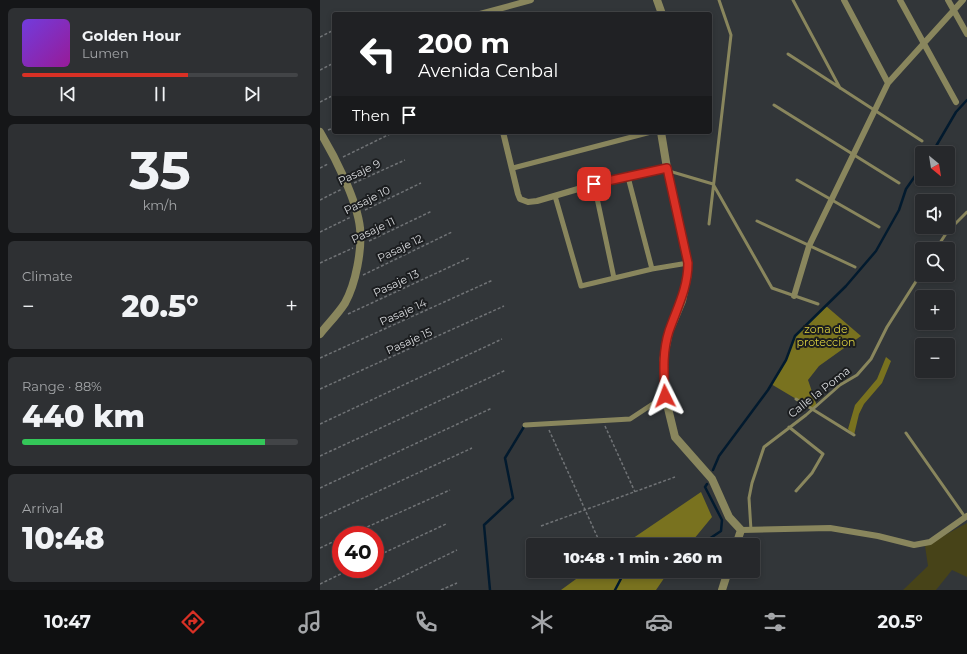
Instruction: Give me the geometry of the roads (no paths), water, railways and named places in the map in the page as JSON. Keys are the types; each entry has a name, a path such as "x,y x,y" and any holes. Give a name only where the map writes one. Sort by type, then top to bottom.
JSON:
{"street":[{"path":"487,12 529,0"},
{"path":"657,0 660,12"},
{"path":"844,0 888,84"},
{"path":"900,0 956,102"},
{"path":"948,0 967,34"},
{"path":"794,296 809,246 888,84 963,0"},
{"path":"320,132 346,187 357,214 360,229 358,267 355,279 345,302 320,334"},
{"path":"504,134 520,199 528,202 555,196 594,184 667,169"},
{"path":"513,168 643,134"},
{"path":"661,134 667,169 688,263 688,274 682,301 669,332 663,361 665,396 675,437 712,479 729,517 741,530 830,528 878,536 914,545 930,542 966,517"},
{"path":"628,177 652,269"},
{"path":"594,184 614,278"},
{"path":"555,196 581,286 652,269 688,263"},
{"path":"525,426 630,420 665,396"},
{"path":"738,538 741,530"},
{"path":"722,590 726,578"}],"lane":[{"path":"709,224 731,35 719,0"},
{"path":"793,0 840,89"},
{"path":"788,54 875,112 922,141"},
{"path":"774,105 899,182"},
{"path":"667,169 713,184 772,288 818,304"},
{"path":"797,180 879,227"},
{"path":"941,242 947,232 967,212"},
{"path":"757,221 855,267"},
{"name":"Calle la Poma","path":"751,530 749,498 752,483 764,447 813,409 840,385 857,375 871,359 887,327 916,282"},
{"path":"796,399 854,435"},
{"path":"789,427 823,454 812,472 796,491"},
{"path":"906,433 966,517"}],"waterway":[{"path":"936,146 956,112 967,100"},
{"path":"713,470 719,456 768,390 786,360 795,336 846,286 876,251 899,210 906,189 915,176"},
{"path":"490,590 484,525 513,498 505,458 525,425"},
{"path":"707,484 705,487 722,520 721,531 710,538"},
{"path":"615,590 621,578"}],"park label":[{"name":"zona de proteccion","path":"826,335"}]}
